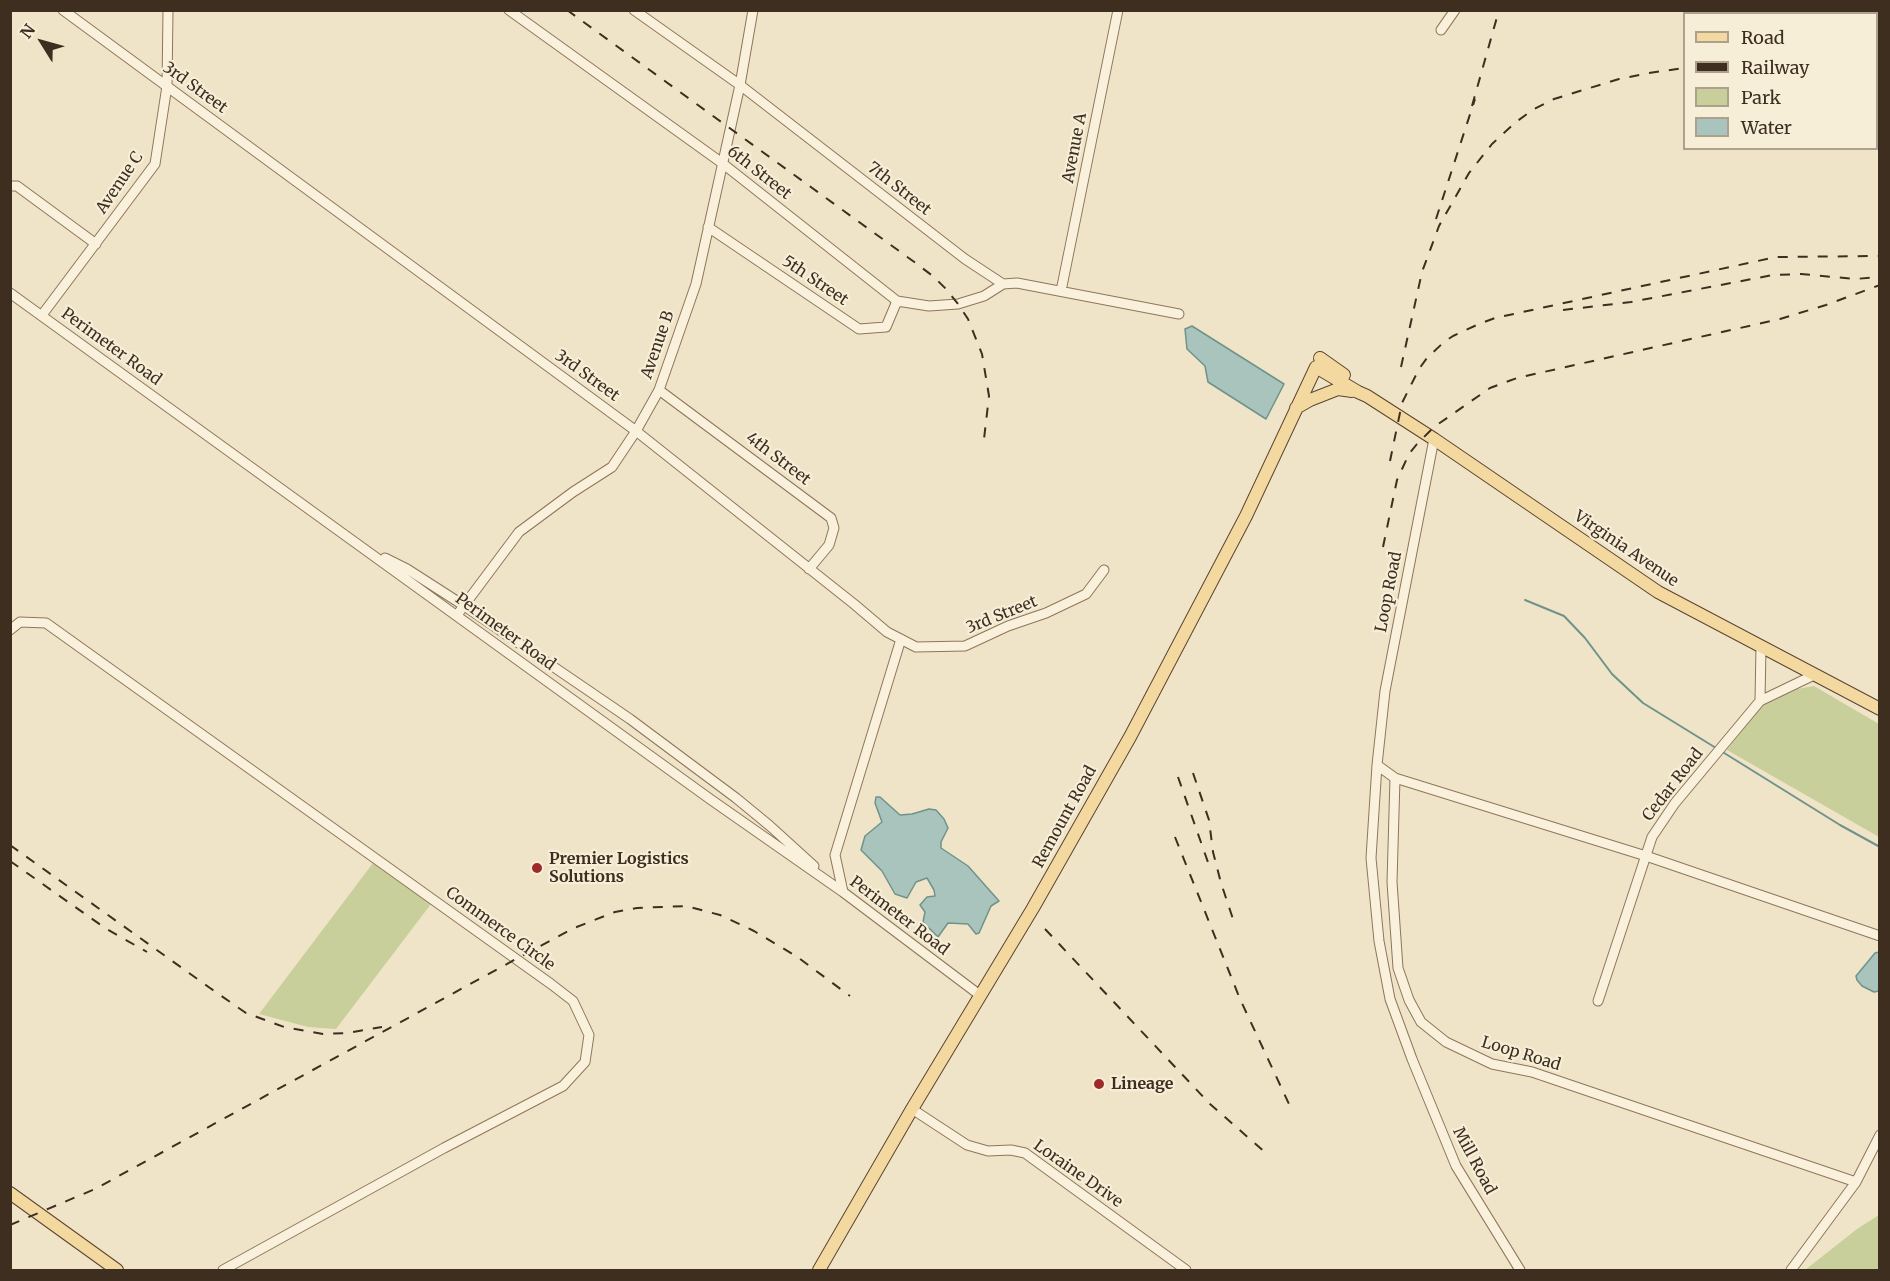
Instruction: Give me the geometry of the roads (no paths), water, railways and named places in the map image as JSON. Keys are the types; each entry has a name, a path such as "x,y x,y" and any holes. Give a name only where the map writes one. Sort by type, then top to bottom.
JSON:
{"main road":[{"name":"Virginia Avenue","path":"1318,363 1658,592 1880,709"},
{"name":"Remount Road","path":"819,1270 912,1109 1033,908 1130,736 1246,516 1318,363"},
{"path":"1295,408 1310,399 1338,389 1363,394"},
{"path":"10,1193 117,1270"}],"street":[{"name":"3rd Street","path":"63,10 636,431 887,632 916,647 965,646 1008,626 1047,613 1086,594 1104,570"},
{"name":"Avenue C","path":"42,315 155,164 167,86 168,10"},
{"name":"6th Street","path":"509,10 722,163 897,301 929,306 958,304 984,296 1003,284"},
{"name":"7th Street","path":"634,10 740,85 965,260 1003,284 1061,291 1179,314"},
{"name":"Avenue B","path":"457,615 519,532 573,492 612,467 659,390 696,284 740,85 753,10"},
{"name":"Avenue A","path":"1061,291 1118,10"},
{"path":"1441,30 1455,10"},
{"path":"10,186 17,186 96,244"},
{"name":"5th Street","path":"708,227 859,329 885,327 897,301"},
{"name":"Perimeter Road","path":"10,292 832,884 981,996"},
{"name":"4th Street","path":"659,390 831,518 834,528 829,545 809,568"},
{"name":"Loop Road","path":"1412,1059 1390,999 1379,941 1371,858 1385,691 1434,439"},
{"path":"364,548 407,569 604,701 736,798 803,855 832,884"},
{"name":"Commerce Circle","path":"10,630 20,622 46,623 551,984 573,1001 589,1035 585,1062 563,1086 444,1148 223,1270"},
{"path":"843,892 835,855 901,639"},
{"path":"1760,701 1761,646"},
{"name":"Cedar Road","path":"1598,1001 1652,837 1675,803 1760,701 1814,675"},
{"path":"668,768 676,754"},
{"path":"1377,765 1395,778 1646,856 1880,936"},
{"name":"Loop Road","path":"1395,778 1392,882 1398,968 1409,1000 1421,1022 1446,1042 1492,1064 1532,1072 1856,1182"},
{"name":"Mill Road","path":"1412,1059 1456,1166 1520,1270"},
{"name":"Loraine Drive","path":"912,1109 967,1145 988,1151 1011,1150 1025,1153 1186,1270"},
{"path":"1791,1270 1856,1182 1880,1135"}],"water":[{"path":"1192,326 1284,384 1266,419 1208,382 1205,366 1187,349 1185,329"},
{"path":"876,797 880,797 900,815 929,809 936,810 944,819 948,828 941,842 941,848 968,866 999,901 991,906 979,933 976,934 968,924 948,923 938,937 923,922 925,912 920,905 927,897 935,896 927,878 916,882 907,898 895,894 882,871 861,850 865,836 882,822 875,803"},
{"path":"1879,952 1879,991 1874,992 1862,986 1856,976 1875,953"}],"waterway":[{"path":"1525,600 1564,616 1585,638 1612,674 1643,703 1716,748"},
{"path":"1721,751 1840,825 1880,847"}],"railway":[{"path":"567,10 917,264 946,289 968,319 982,354 989,396 984,439"},
{"path":"1472,106 1499,10"},
{"path":"1401,367 1422,272 1439,226 1469,173 1492,144 1516,122 1534,109 1554,99 1619,79 1683,68"},
{"path":"1436,219 1475,99"},
{"path":"1390,461 1402,403 1419,369 1444,342 1479,324 1495,318 1776,257 1880,256"},
{"path":"1563,310 1631,302 1773,275 1801,274 1855,279 1880,277"},
{"path":"1383,547 1397,480 1409,454 1434,427 1490,388 1517,378 1780,319 1880,285"},
{"path":"1193,773 1209,820 1213,852 1234,922"},
{"path":"1178,777 1210,868"},
{"path":"1175,837 1240,999 1289,1104"},
{"path":"10,845 246,1013 284,1027 323,1034 347,1033 382,1027"},
{"path":"10,861 105,928 147,952"},
{"path":"10,1225 95,1189 574,928 615,912 637,908 686,906 720,915 754,931 796,956 850,996"},
{"path":"1045,929 1210,1104 1267,1154"}],"place":[{"name":"Premier Logistics Solutions","path":"537,868"},
{"name":"Lineage","path":"1099,1084"}]}
